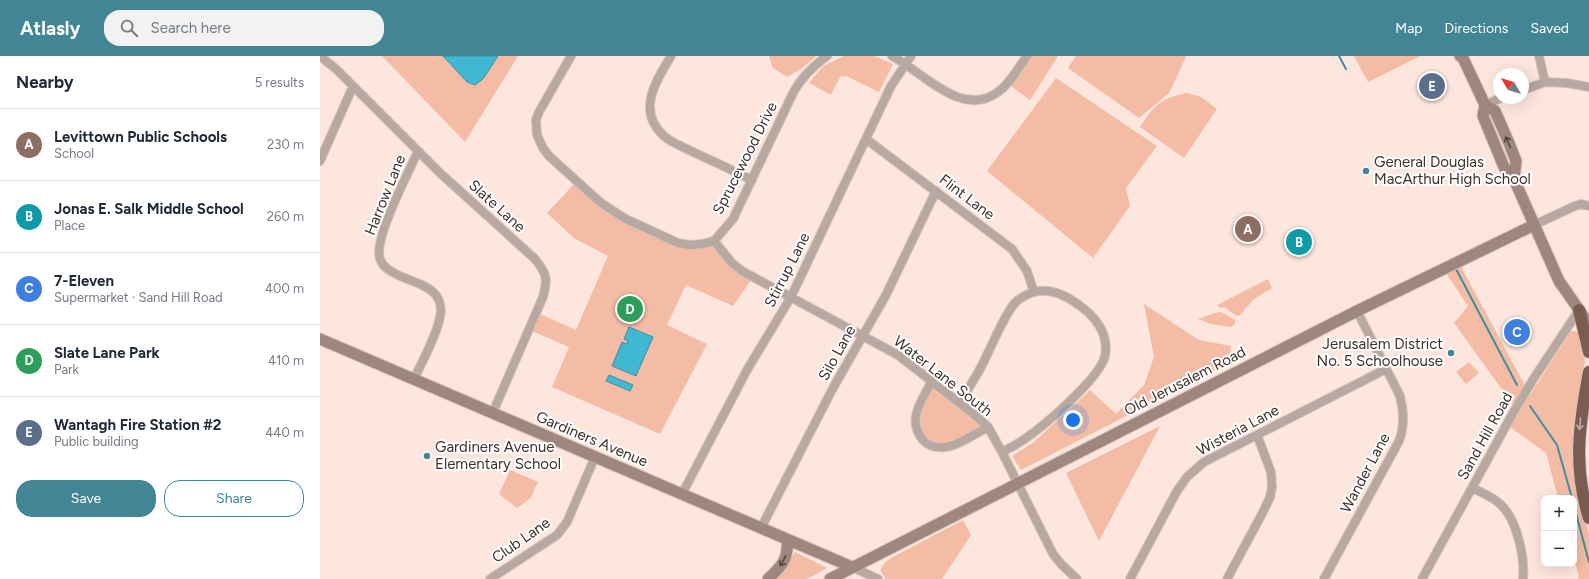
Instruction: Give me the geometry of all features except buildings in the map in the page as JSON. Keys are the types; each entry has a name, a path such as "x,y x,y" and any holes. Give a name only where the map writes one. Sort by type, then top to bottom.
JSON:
{"highway":[{"path":"1579,310 1589,352"},
{"path":"1589,372 1581,418 1578,453 1584,501 1589,518"}],"main road":[{"path":"1462,57 1485,105 1495,111 1516,161 1514,179 1559,281 1589,324"},
{"name":"Old Jerusalem Road","path":"830,579 1358,311 1534,225"},
{"name":"Gardiners Avenue","path":"320,339 493,412 852,568"},
{"path":"768,579 781,567 786,557 788,548 787,539"}],"street":[{"name":"Slate Lane","path":"320,56 336,69 418,151 535,259 543,269 546,276 546,286 543,297 493,412"},
{"path":"571,56 542,103 536,120 537,135 543,148 549,156 601,203 624,218 678,243 690,245 714,241"},
{"path":"671,56 657,78 651,97 650,113 657,128 671,141 752,180"},
{"name":"Sprucewood Drive","path":"714,241 733,219 794,91 804,75 815,64 827,56"},
{"path":"892,56 905,63 955,97 968,101 989,98 999,92 1027,56"},
{"name":"Stirrup Lane","path":"682,494 747,370 791,297 891,86 911,56"},
{"path":"1539,56 1545,82"},
{"path":"1529,88 1545,82 1567,83 1589,87"},
{"path":"320,162 353,86"},
{"path":"1485,105 1493,102"},
{"name":"Flint Lane","path":"866,139 1012,249 1027,271 1034,292"},
{"name":"Harrow Lane","path":"414,379 440,317 440,302 436,295 429,289 391,272 384,266 380,258 379,248 382,232 418,151"},
{"name":"Silo Lane","path":"761,528 833,388 886,295 936,191"},
{"path":"1534,225 1575,206 1581,204 1589,206"},
{"name":"Water Lane South","path":"714,241 732,263 740,270 898,355 960,402 988,427 1054,554 1062,565 1077,579"},
{"path":"960,402 980,370 1010,310 1018,300 1034,292 1057,292 1066,296 1094,318 1101,327 1105,338 1105,358 1100,369 1093,378 1051,419 1023,441 1002,452"},
{"name":"Sand Hill Road","path":"1422,579 1523,396 1579,310"},
{"name":"Wander Lane","path":"1324,579 1398,444 1402,434 1404,421 1400,396 1358,311"},
{"name":"Wisteria Lane","path":"1130,579 1177,491 1187,477 1204,462 1386,368"},
{"path":"932,381 919,406 915,419 916,431 924,442 929,446 946,447 988,427"},
{"path":"1227,579 1263,512 1271,492 1271,472 1257,435"},
{"name":"Club Lane","path":"490,579 557,535 567,522 595,457"},
{"path":"1472,488 1499,503 1506,511 1512,522 1522,559 1523,579"},
{"path":"852,568 878,579"}],"shaded area":[{"path":"382,56 518,56 465,142"},
{"path":"769,56 816,56 802,68 787,77 773,68"},
{"path":"844,56 874,56 893,64 879,92 846,76 840,77 831,95 809,83 823,66"},
{"path":"1028,56 1058,56 1030,100 1008,84"},
{"path":"1076,56 1186,57 1169,93 1139,118 1068,68"},
{"path":"1354,56 1420,56 1368,82"},
{"path":"1056,78 1157,146 1126,188 1130,206 1093,258 987,171"},
{"path":"1187,93 1201,97 1217,109 1184,158 1140,127 1154,108 1164,100"},
{"path":"576,182 588,194 678,244 714,242 753,277 733,306 686,285 667,325 707,344 660,434 552,387 569,347 530,330 538,313 576,330 608,256 574,238 547,213"},
{"path":"1459,263 1530,395 1571,331 1576,331 1580,335 1585,359 1582,388 1574,430 1574,475 1589,534 1589,579 1578,579 1579,577 1576,567 1577,495 1557,495 1546,453 1510,427 1519,413 1454,323 1468,306 1444,270"},
{"path":"1268,279 1272,288 1254,299 1240,315 1237,316 1224,307 1220,308 1217,305"},
{"path":"1144,304 1199,340 1231,346 1229,363 1021,470 1012,456 1034,442 1090,390 1116,414 1144,385 1154,357"},
{"path":"1221,312 1235,320 1235,324 1231,327 1211,324 1198,319 1214,313"},
{"path":"1469,362 1479,373 1466,384 1456,372"},
{"path":"933,382 986,427 952,445 934,446 918,429 921,406"},
{"path":"1160,426 1099,541 1066,473"},
{"path":"510,470 538,482 530,499 517,508 499,494"},
{"path":"963,520 971,535 942,579 886,579 883,576 881,568 891,558"},
{"path":"795,552 827,568 807,579 775,579 784,571"}],"water":[{"path":"443,56 498,56 483,79 475,85 467,82"},
{"path":"629,327 653,337 636,376 612,366 622,342 627,344 628,341 624,339"},
{"path":"609,375 633,385 630,391 606,381"}],"waterway":[{"path":"1339,56 1346,69"},
{"path":"1455,267 1517,385"},
{"path":"1530,406 1557,445 1571,495"},
{"path":"1577,517 1589,562"}],"place":[{"name":"Wantagh Fire Station #2","path":"1432,86"},
{"name":"General Douglas MacArthur High School","path":"1366,171"},
{"name":"Levittown Public Schools","path":"1248,229"},
{"name":"Jonas E. Salk Middle School","path":"1299,242"},
{"name":"Slate Lane Park","path":"630,309"},
{"name":"7-Eleven","path":"1517,332"},
{"name":"Jerusalem District No. 5 Schoolhouse","path":"1451,353"},
{"name":"Gardiners Avenue Elementary School","path":"427,456"}]}
